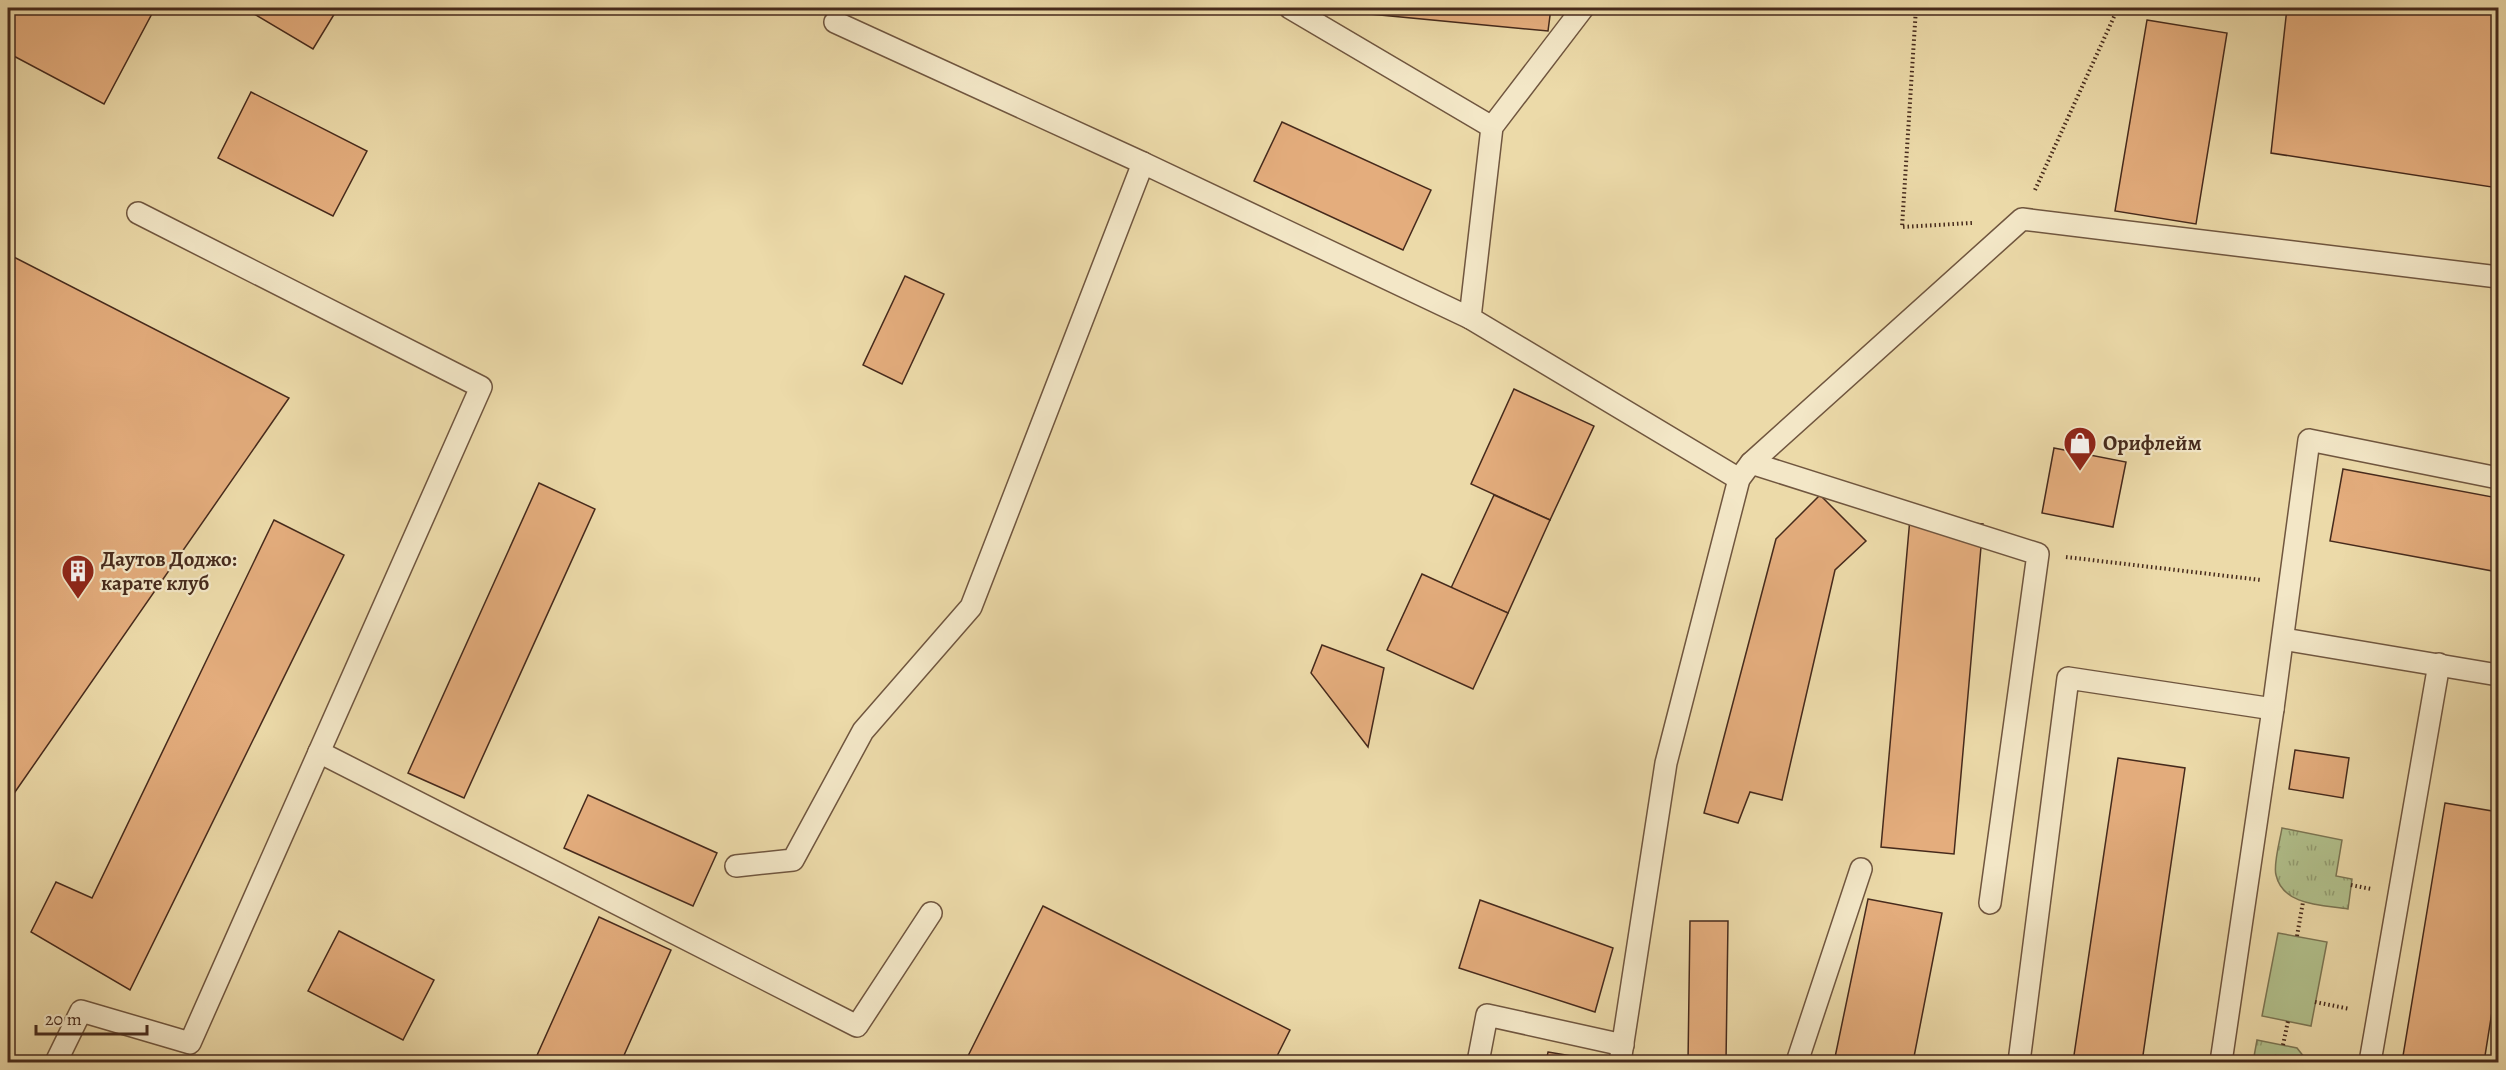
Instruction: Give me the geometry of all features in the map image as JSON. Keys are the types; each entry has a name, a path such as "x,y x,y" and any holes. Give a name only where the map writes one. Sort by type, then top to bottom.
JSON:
{"lane":[{"path":"1290,8 1492,127"},
{"path":"1470,318 1492,127 1583,8"},
{"path":"835,22 1143,163 1470,318 1745,471 2038,554 1990,903"},
{"path":"736,866 793,860 863,730 971,607 1143,163"},
{"path":"56,1062 81,1011 190,1043 481,387 138,213"},
{"path":"1478,1062 1487,1015 1621,1054 1666,763 1745,471 2022,219 2499,277"},
{"path":"2221,1062 2283,639 2288,583 2309,440 2499,478"},
{"path":"2283,639 2499,675"},
{"path":"2370,1062 2439,664"},
{"path":"2019,1062 2068,678 2273,709"},
{"path":"319,752 857,1026 931,913"},
{"path":"1797,1062 1861,869"}],"path":[{"path":"1916,8 1902,227 2022,219 2118,8"},
{"path":"2038,554 2288,583"},
{"path":"2297,936 2303,902"},
{"path":"2283,1045 2288,1022"}],"green space":[{"path":"2282,828 2342,840 2336,876 2352,879 2348,909 2305,902 2287,893 2280,885 2275,865"},
{"path":"2278,933 2327,942 2311,1026 2262,1016"},
{"path":"2257,1040 2297,1048 2308,1062 2253,1062"}],"building":[{"path":"8,8 155,8 104,104 8,53"},
{"path":"244,8 338,8 313,49"},
{"path":"1349,8 1551,8 1548,31 1349,12"},
{"path":"2287,8 2498,8 2498,188 2271,153"},
{"path":"2147,20 2227,33 2196,224 2115,211"},
{"path":"251,92 367,151 333,216 218,158"},
{"path":"1282,122 1431,190 1403,250 1254,181"},
{"name":"Даутов Доджо: карате клуб","path":"8,254 289,398 8,802"},
{"path":"905,276 944,294 902,384 863,365"},
{"path":"1514,389 1594,426 1550,520 1471,484"},
{"path":"2054,448 2126,462 2113,527 2042,513"},
{"path":"2343,469 2498,498 2498,572 2330,541"},
{"path":"539,483 595,509 464,798 408,773"},
{"path":"1494,495 1550,520 1508,613 1451,588"},
{"path":"1820,495 1866,541 1835,570 1782,800 1750,792 1738,823 1704,813 1776,539"},
{"path":"1910,518 1983,524 1954,854 1881,847"},
{"path":"274,520 344,555 130,990 31,932 56,882 92,898"},
{"path":"1422,574 1508,613 1473,689 1387,650"},
{"path":"1322,645 1384,668 1368,747 1311,673"},
{"path":"2295,750 2349,758 2343,798 2289,789"},
{"path":"2118,758 2185,768 2142,1062 2073,1062"},
{"path":"588,795 717,853 693,906 564,848"},
{"path":"2445,803 2498,812 2498,974 2484,1062 2402,1062"},
{"path":"1868,899 1942,913 1913,1062 1834,1062"},
{"path":"1480,900 1613,948 1595,1012 1459,968"},
{"path":"1043,906 1290,1030 1274,1062 965,1062"},
{"path":"599,917 671,950 621,1062 534,1062"},
{"path":"1690,921 1728,921 1726,1062 1688,1062"},
{"path":"339,931 434,980 403,1040 308,991"},
{"path":"1548,1052 1596,1060 1595,1062 1546,1062"}],"place":[{"name":"Орифлейм","path":"2080,472"},
{"name":"Даутов Доджо: карате клуб","path":"78,600"}]}
